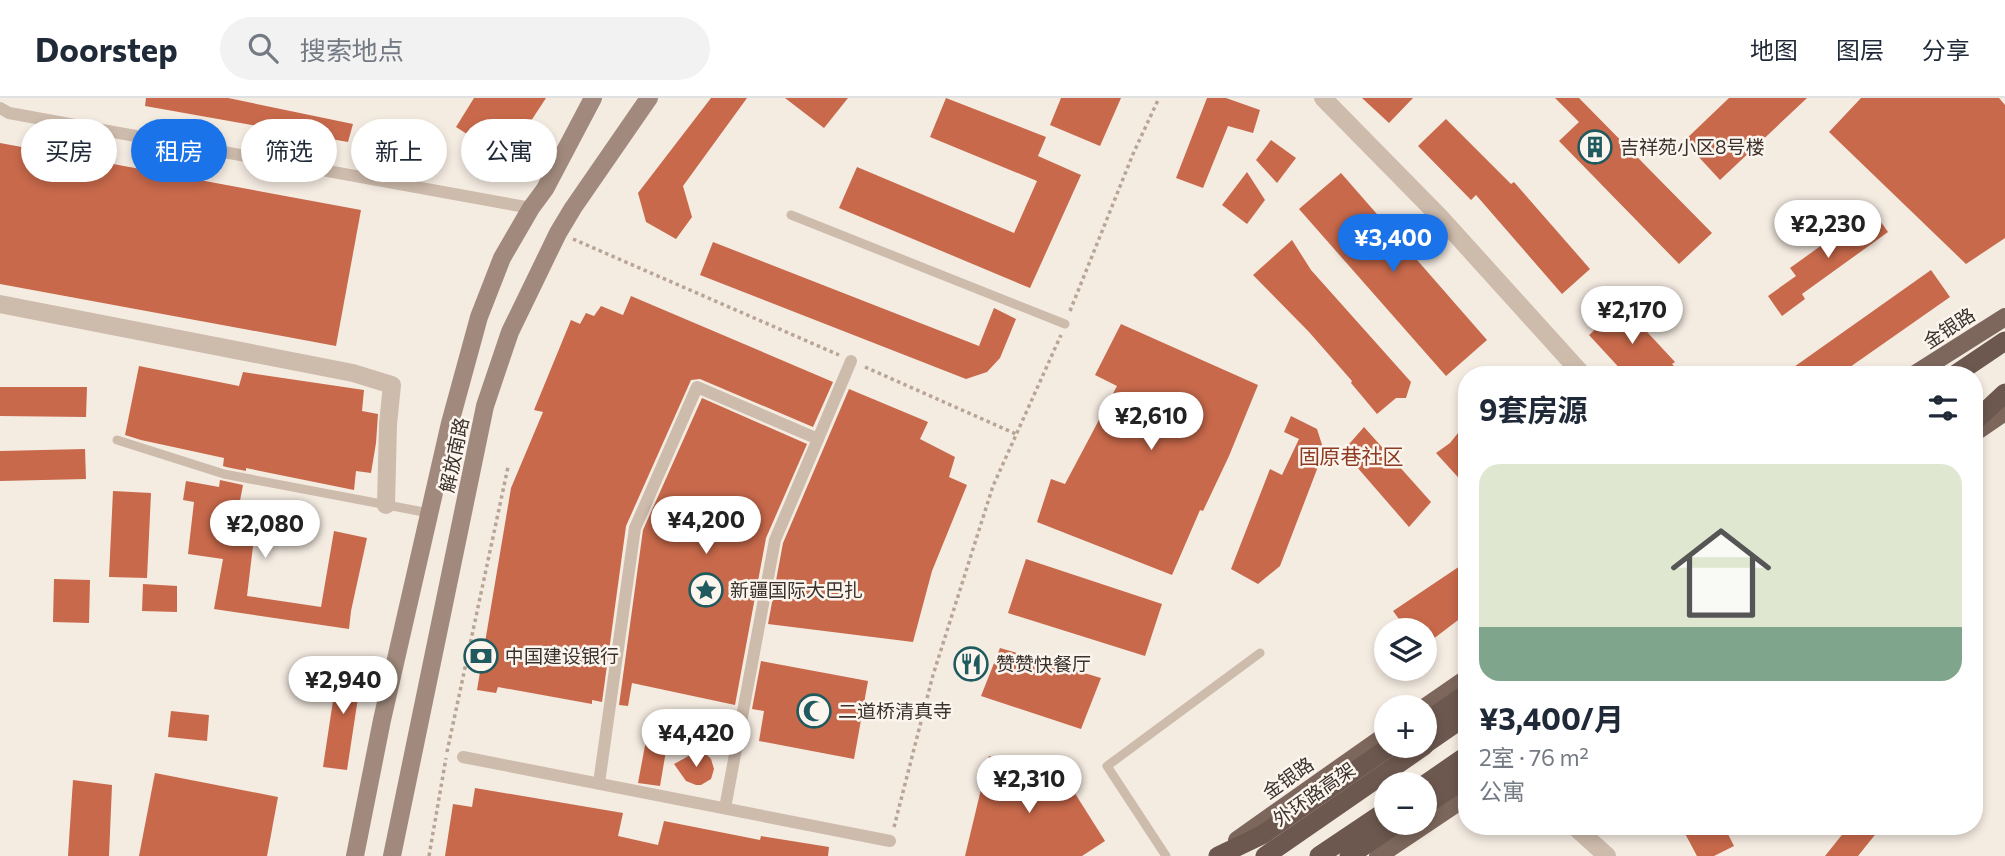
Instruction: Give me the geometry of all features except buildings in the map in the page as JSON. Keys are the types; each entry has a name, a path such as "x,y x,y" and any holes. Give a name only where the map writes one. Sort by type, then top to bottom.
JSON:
{"highway":[{"path":"1968,366 2005,341"},
{"path":"1983,400 2005,384"},
{"path":"1983,414 2005,393"},
{"path":"1437,711 1458,691"},
{"name":"外环路高架","path":"1437,736 1458,722"},
{"path":"1217,856 1262,835 1374,758"},
{"name":"外环路高架","path":"1265,856 1405,758"},
{"path":"1437,776 1458,762"},
{"path":"1437,797 1458,783"},
{"path":"1320,856 1374,819"},
{"path":"1349,856 1380,835"}],"main road":[{"path":"355,856 382,720 429,513 479,317 502,258 545,188 593,98"},
{"name":"解放南路","path":"392,856 485,406 510,332 558,233 649,98"},
{"name":"金银路","path":"1928,366 2005,317"},
{"path":"1983,427 2005,412"},
{"path":"1437,700 1458,688"},
{"name":"金银路","path":"1217,856 1374,744"},
{"path":"1378,856 1458,802"}],"street":[{"path":"1323,98 1440,217 1575,366"},
{"path":"0,108 9,113 531,208"},
{"path":"0,304 353,373 392,385 386,505"},
{"path":"725,808 775,540 851,361"},
{"path":"599,783 635,528 697,387 818,439"},
{"path":"463,757 890,841"},
{"path":"1584,835 1607,856"}],"lane":[{"path":"791,215 1065,324"},
{"path":"117,440 224,474 429,513"},
{"path":"1166,856 1108,766 1260,653"}],"path":[{"path":"890,841 933,675 993,486 1065,324 1133,154 1160,98"},
{"path":"558,233 1016,433"},
{"path":"429,856 447,754 508,467"},
{"path":"447,754 463,757"}],"place":[{"name":"吉祥苑小区8号楼","path":"1595,147"},
{"name":"新疆国际大巴扎","path":"706,590"},
{"name":"中国建设银行","path":"481,656"},
{"name":"赞赞快餐厅","path":"971,664"},
{"name":"二道桥清真寺","path":"814,711"}],"district":[{"name":"固原巷社区","path":"1351,457"}]}
